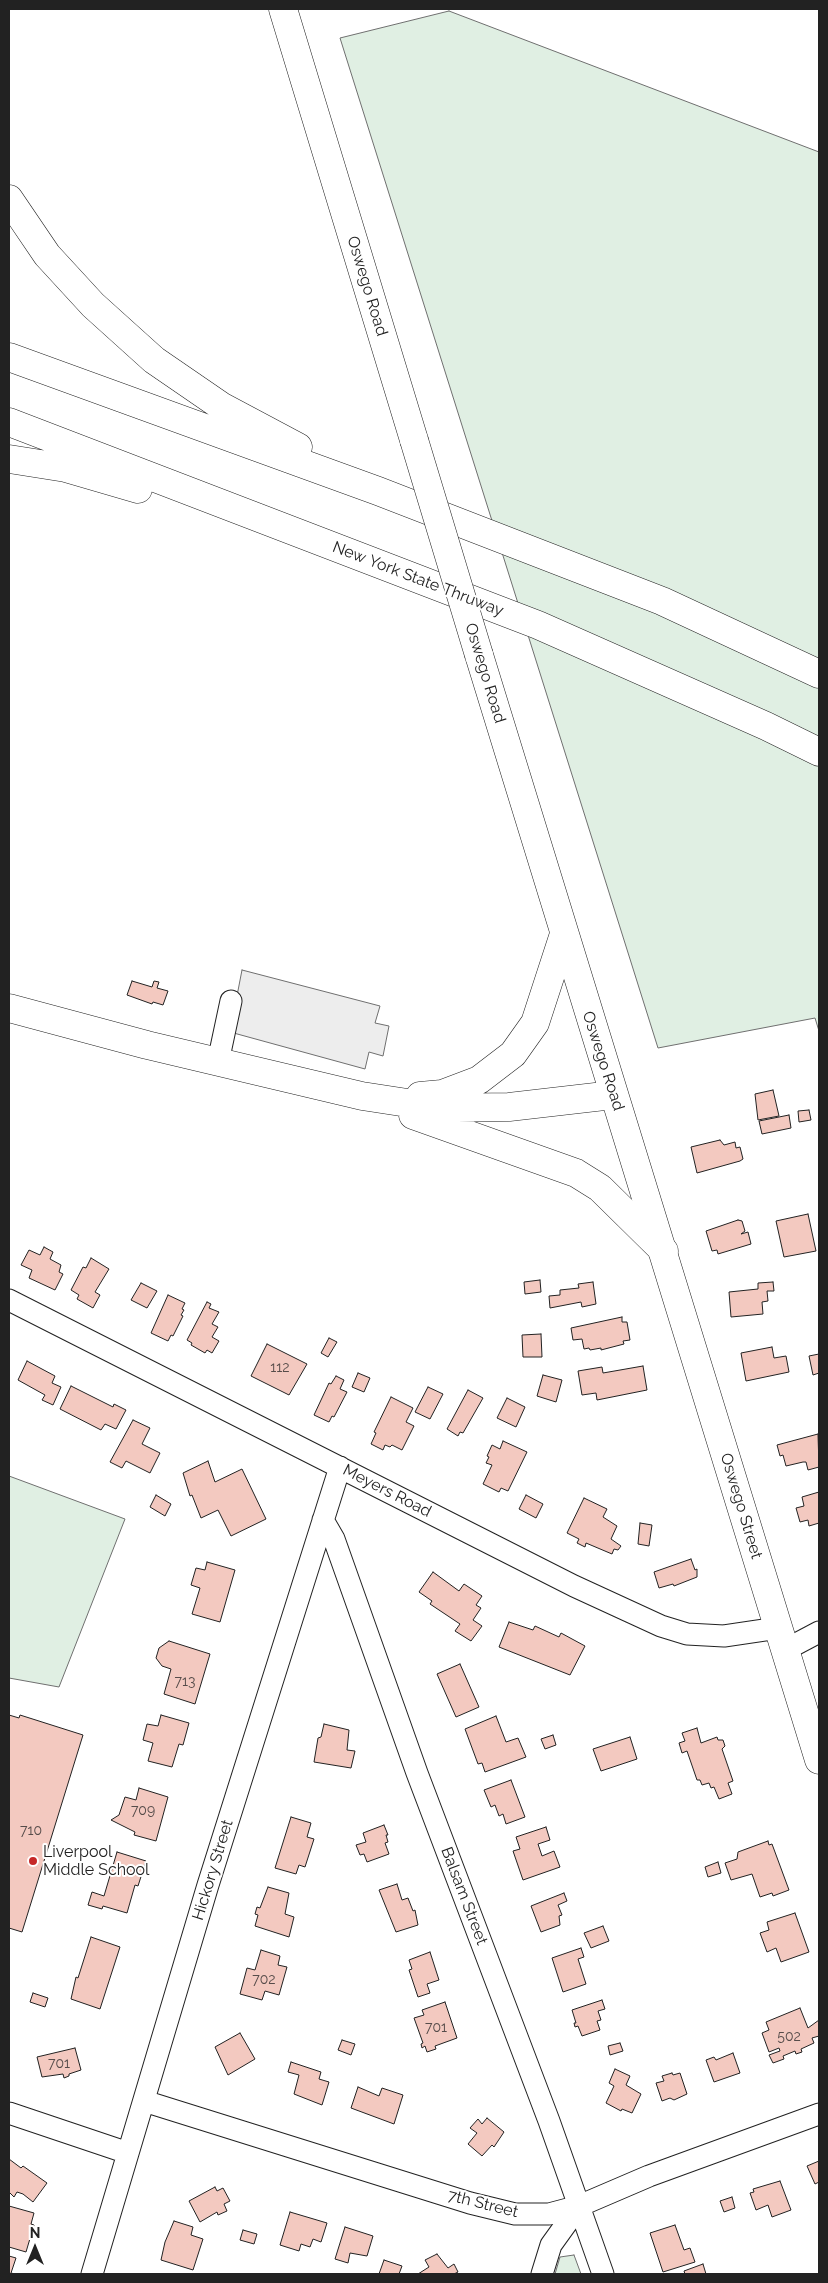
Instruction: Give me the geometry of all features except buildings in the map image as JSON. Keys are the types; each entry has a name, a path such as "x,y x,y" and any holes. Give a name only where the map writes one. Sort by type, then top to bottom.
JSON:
{"main road":[{"name":"Oswego Road","path":"283,9 613,1095 636,1158 664,1251"},
{"path":"9,199 47,255 93,305 154,360 221,406 378,491"},
{"path":"9,357 378,491 662,600 819,674"},
{"name":"New York State Thruway","path":"9,422 538,625 766,726 819,752"},
{"path":"9,459 66,468 239,519 282,526"},
{"path":"362,1096 426,1096 442,1094 479,1080 513,1054 535,1024 564,934"},
{"path":"9,989 46,1002 147,1045"},
{"path":"9,1008 147,1045 362,1096 440,1108 509,1107 613,1095"},
{"path":"362,1096 576,1174 600,1188 664,1251"},
{"name":"Oswego Street","path":"664,1251 819,1760"}],"street":[{"path":"218,1062 231,1001"},
{"name":"Meyers Road","path":"9,1300 574,1586 660,1626 687,1634 781,1639 819,1632"},
{"name":"Hickory Street","path":"92,2274 211,1875 340,1467"},
{"name":"Balsam Street","path":"323,1520 334,1539 417,1773 549,2120 603,2274"},
{"name":"7th Street","path":"144,2100 470,2203 515,2214 549,2214 579,2206 649,2176 819,2114"},
{"path":"9,2113 128,2153"},
{"path":"542,2274 551,2245 579,2206"}],"green space":[{"path":"449,11 819,152 819,1031 815,1018 658,1048 340,38"},
{"path":"9,1476 125,1519 59,1687 9,1678"},
{"path":"574,2255 581,2274 555,2274 560,2257"}],"shaded area":[{"path":"242,970 380,1006 375,1023 389,1026 383,1056 369,1052 365,1069 230,1032"}],"place":[{"name":"Liverpool Middle School","path":"33,1861"}]}
